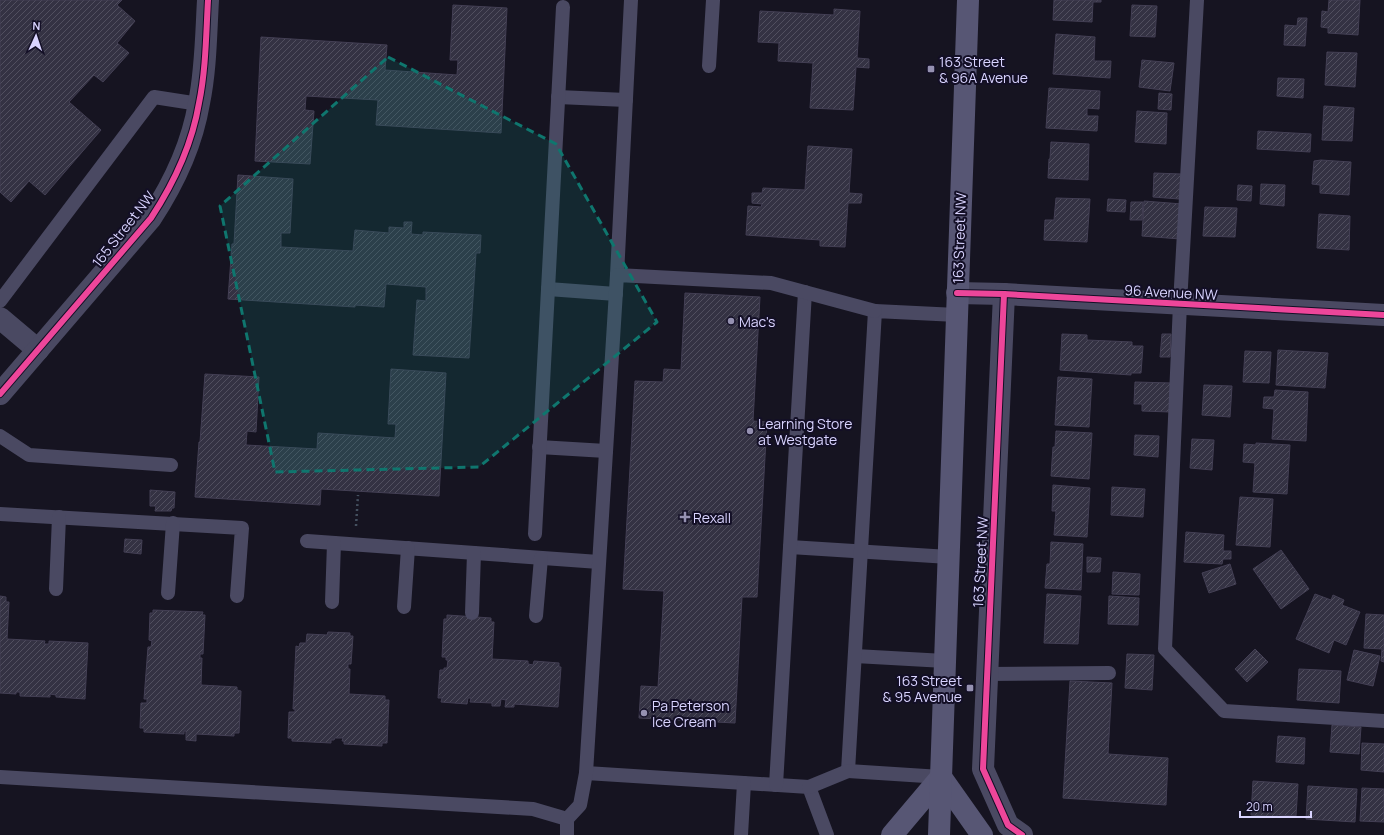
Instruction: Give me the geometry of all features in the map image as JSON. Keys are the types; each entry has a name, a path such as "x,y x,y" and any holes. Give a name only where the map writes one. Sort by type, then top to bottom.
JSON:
{"main road":[{"name":"163 Street NW","path":"939,835 968,0"},
{"path":"892,835 941,777 982,835"}],"street":[{"name":"165 Street NW","path":"0,394 155,212 163,200 182,161 195,122 203,81 208,0"},
{"name":"96 Avenue NW","path":"958,293 1004,294 1384,315"},
{"name":"163 Street NW","path":"1004,294 983,769 1015,830"},
{"path":"0,318 38,350"}],"lane":[{"path":"566,835 567,819 580,805 586,773 616,294 631,0"},
{"path":"709,66 713,0"},
{"path":"1197,0 1180,304 1165,649 1224,711 1384,721"},
{"path":"535,534 562,7"},
{"path":"0,301 154,97 199,104"},
{"path":"558,97 626,100"},
{"path":"617,275 771,283 875,311 957,315"},
{"path":"548,290 616,294"},
{"path":"776,785 805,292"},
{"path":"848,771 875,311"},
{"path":"0,436 29,455 171,465"},
{"path":"540,447 606,450"},
{"path":"0,514 242,528 238,596"},
{"path":"56,589 60,518"},
{"path":"168,593 173,523"},
{"path":"307,541 599,562"},
{"path":"332,602 334,543"},
{"path":"790,547 949,557"},
{"path":"404,607 408,548"},
{"path":"472,612 474,553"},
{"path":"536,616 541,558"},
{"path":"855,656 945,661"},
{"path":"987,674 1109,673"},
{"path":"586,773 809,787 848,771 941,777"},
{"path":"0,777 533,809 567,819"},
{"path":"741,835 744,783"},
{"path":"809,787 827,835"}],"path":[{"path":"355,544 358,495"}],"highlighted area":[{"path":"388,57 556,144 657,322 479,467 275,472 220,206"}],"building":[{"path":"0,0 122,0 117,5 135,21 117,43 129,53 103,82 94,75 69,102 101,130 45,195 29,181 11,202 0,192"},
{"path":"1054,0 1101,0 1101,2 1093,2 1092,22 1053,20"},
{"path":"1329,0 1360,0 1358,35 1328,33 1328,28 1321,27 1322,11 1328,12"},
{"path":"453,5 507,8 501,133 376,125 378,100 306,96 305,110 314,111 310,164 255,161 261,37 387,45 385,70 457,75 458,60 450,60"},
{"path":"1132,5 1157,6 1155,37 1130,36"},
{"path":"834,9 860,11 857,58 869,59 869,68 856,67 853,110 810,108 813,63 778,61 779,43 758,42 760,11 834,15"},
{"path":"1298,18 1307,18 1305,46 1284,45 1285,25 1297,26"},
{"path":"1056,34 1095,37 1094,61 1111,61 1110,78 1053,74"},
{"path":"1327,52 1357,53 1355,87 1325,85"},
{"path":"1142,60 1174,63 1170,91 1139,87"},
{"path":"1278,78 1304,79 1303,98 1277,96"},
{"path":"1049,88 1100,91 1099,109 1087,108 1087,116 1098,116 1097,131 1046,128"},
{"path":"1159,93 1172,94 1171,110 1158,109"},
{"path":"1324,106 1354,108 1352,141 1322,140"},
{"path":"1137,111 1167,113 1166,144 1135,142"},
{"path":"1258,131 1311,134 1310,152 1257,149"},
{"path":"1051,142 1089,144 1088,180 1048,178"},
{"path":"808,146 852,149 849,193 862,194 861,203 848,203 845,247 820,246 820,240 746,235 748,206 761,207 762,204 752,203 752,193 762,193 763,188 805,190"},
{"path":"1314,161 1351,162 1349,195 1320,193 1320,185 1312,184"},
{"path":"1154,173 1181,174 1179,199 1153,197"},
{"path":"238,175 293,179 290,233 281,233 281,247 353,251 355,230 389,233 389,227 404,228 404,222 412,222 411,234 423,235 423,232 481,235 480,253 476,253 469,358 413,355 417,300 426,301 426,287 386,284 384,307 355,305 355,307 228,299 232,244 234,244"},
{"path":"1261,184 1285,185 1284,206 1260,204"},
{"path":"1238,185 1252,186 1251,201 1237,200"},
{"path":"1056,198 1090,199 1087,242 1044,240 1045,220 1054,220"},
{"path":"1108,199 1126,200 1125,212 1107,211"},
{"path":"1144,201 1182,204 1180,239 1142,236"},
{"path":"1131,202 1143,202 1142,220 1130,220"},
{"path":"1205,207 1237,208 1235,237 1203,236"},
{"path":"1319,214 1350,216 1349,250 1317,248"},
{"path":"685,293 760,297 753,421 767,422 757,597 742,597 735,723 639,718 641,686 658,687 664,591 623,589 635,381 663,382 664,369 681,370"},
{"path":"1062,334 1087,335 1087,340 1132,342 1132,346 1143,346 1141,373 1131,373 1131,375 1060,370"},
{"path":"1162,334 1171,334 1170,357 1160,357"},
{"path":"1278,350 1328,353 1325,388 1276,385"},
{"path":"1245,351 1271,352 1269,383 1243,382"},
{"path":"391,369 446,373 439,496 321,489 320,505 195,497 205,374 259,377 256,432 247,431 246,445 317,449 318,433 395,438 396,424 388,424"},
{"path":"1058,377 1092,379 1089,427 1055,425"},
{"path":"1135,382 1172,383 1170,412 1142,411 1142,404 1134,404"},
{"path":"1204,385 1232,386 1230,417 1202,415"},
{"path":"1275,390 1308,392 1306,441 1272,439 1274,409 1263,408 1264,397 1274,397"},
{"path":"1056,431 1092,433 1089,479 1051,476 1053,447 1055,447"},
{"path":"1135,435 1159,436 1158,457 1134,455"},
{"path":"1192,439 1214,440 1212,470 1190,468"},
{"path":"1256,443 1290,445 1287,494 1253,492 1255,463 1243,462 1244,444 1256,445"},
{"path":"1053,485 1090,488 1087,537 1054,535 1056,511 1052,511"},
{"path":"1112,487 1145,489 1143,517 1111,515"},
{"path":"150,490 175,492 174,508 172,508 171,511 155,511 156,506 150,506"},
{"path":"1240,497 1273,499 1270,547 1236,545"},
{"path":"1186,532 1224,535 1223,551 1231,551 1231,559 1223,559 1222,564 1184,562"},
{"path":"125,539 142,540 141,554 124,552"},
{"path":"1051,542 1083,544 1081,590 1045,588 1047,564 1050,564"},
{"path":"1281,550 1309,589 1281,609 1253,569"},
{"path":"1087,557 1101,558 1100,572 1087,572"},
{"path":"1230,564 1236,584 1209,593 1202,573"},
{"path":"1113,572 1140,574 1139,595 1112,594"},
{"path":"1047,594 1081,596 1078,644 1044,643"},
{"path":"1315,594 1331,600 1333,595 1344,600 1342,605 1360,612 1346,645 1334,640 1329,653 1296,639"},
{"path":"0,596 6,597 6,602 9,602 7,639 45,641 44,644 49,644 49,641 88,643 85,699 56,697 56,695 50,694 50,697 20,696 20,692 16,692 16,694 0,693"},
{"path":"1109,596 1139,598 1138,625 1108,624"},
{"path":"153,610 203,612 202,615 205,615 203,654 200,654 200,658 202,658 201,685 237,687 237,690 241,691 239,733 234,733 234,736 196,734 196,741 186,740 186,731 184,731 184,734 144,732 144,728 140,728 141,703 147,703 147,699 144,699 148,647 151,647 152,641 149,640 150,613 153,613"},
{"path":"1366,614 1384,615 1384,662 1381,661 1382,649 1364,648"},
{"path":"447,615 491,618 491,622 494,622 492,659 528,661 528,664 533,665 534,661 559,663 559,667 561,667 558,707 514,704 514,707 505,707 506,700 501,699 500,706 492,706 492,703 470,702 471,698 468,698 467,704 441,702 442,698 438,698 440,670 447,668 448,660 446,660 446,657 442,657 444,619 447,619"},
{"path":"328,632 350,633 350,636 353,636 351,664 348,664 348,669 350,669 349,694 385,696 385,700 389,700 387,743 382,743 382,746 344,744 344,741 342,741 343,738 335,738 334,740 331,740 331,743 292,741 292,738 288,738 289,712 295,712 295,709 293,709 296,646 299,647 300,643 306,643 307,634 327,635"},
{"path":"1255,649 1268,662 1247,682 1235,669"},
{"path":"1354,650 1380,656 1373,686 1347,680"},
{"path":"1127,654 1154,655 1152,690 1125,688"},
{"path":"1299,669 1341,671 1339,703 1297,700"},
{"path":"1070,681 1112,683 1108,754 1168,758 1166,805 1063,798"},
{"path":"1332,725 1361,727 1359,754 1330,752"},
{"path":"1278,736 1305,738 1304,764 1276,762"},
{"path":"1362,743 1384,744 1384,772 1361,770"},
{"path":"1253,781 1298,784 1296,816 1277,815 1277,817 1251,815"},
{"path":"1308,786 1357,789 1355,822 1306,819"},
{"path":"1362,788 1384,789 1384,822 1360,821"}],"cycle path":[{"path":"0,394 151,218 167,191 187,149 196,119 203,77 208,0"},
{"path":"957,293 1004,294 1384,315"},
{"path":"1004,294 983,769 1008,825 1022,835"}],"place":[{"name":"163 Street & 96A Avenue","path":"931,69"},
{"name":"Mac's","path":"731,321"},
{"name":"Learning Store at Westgate","path":"750,431"},
{"name":"Rexall","path":"685,517"},
{"name":"163 Street & 95 Avenue","path":"970,688"},
{"name":"Pa Peterson Ice Cream","path":"644,713"}]}
